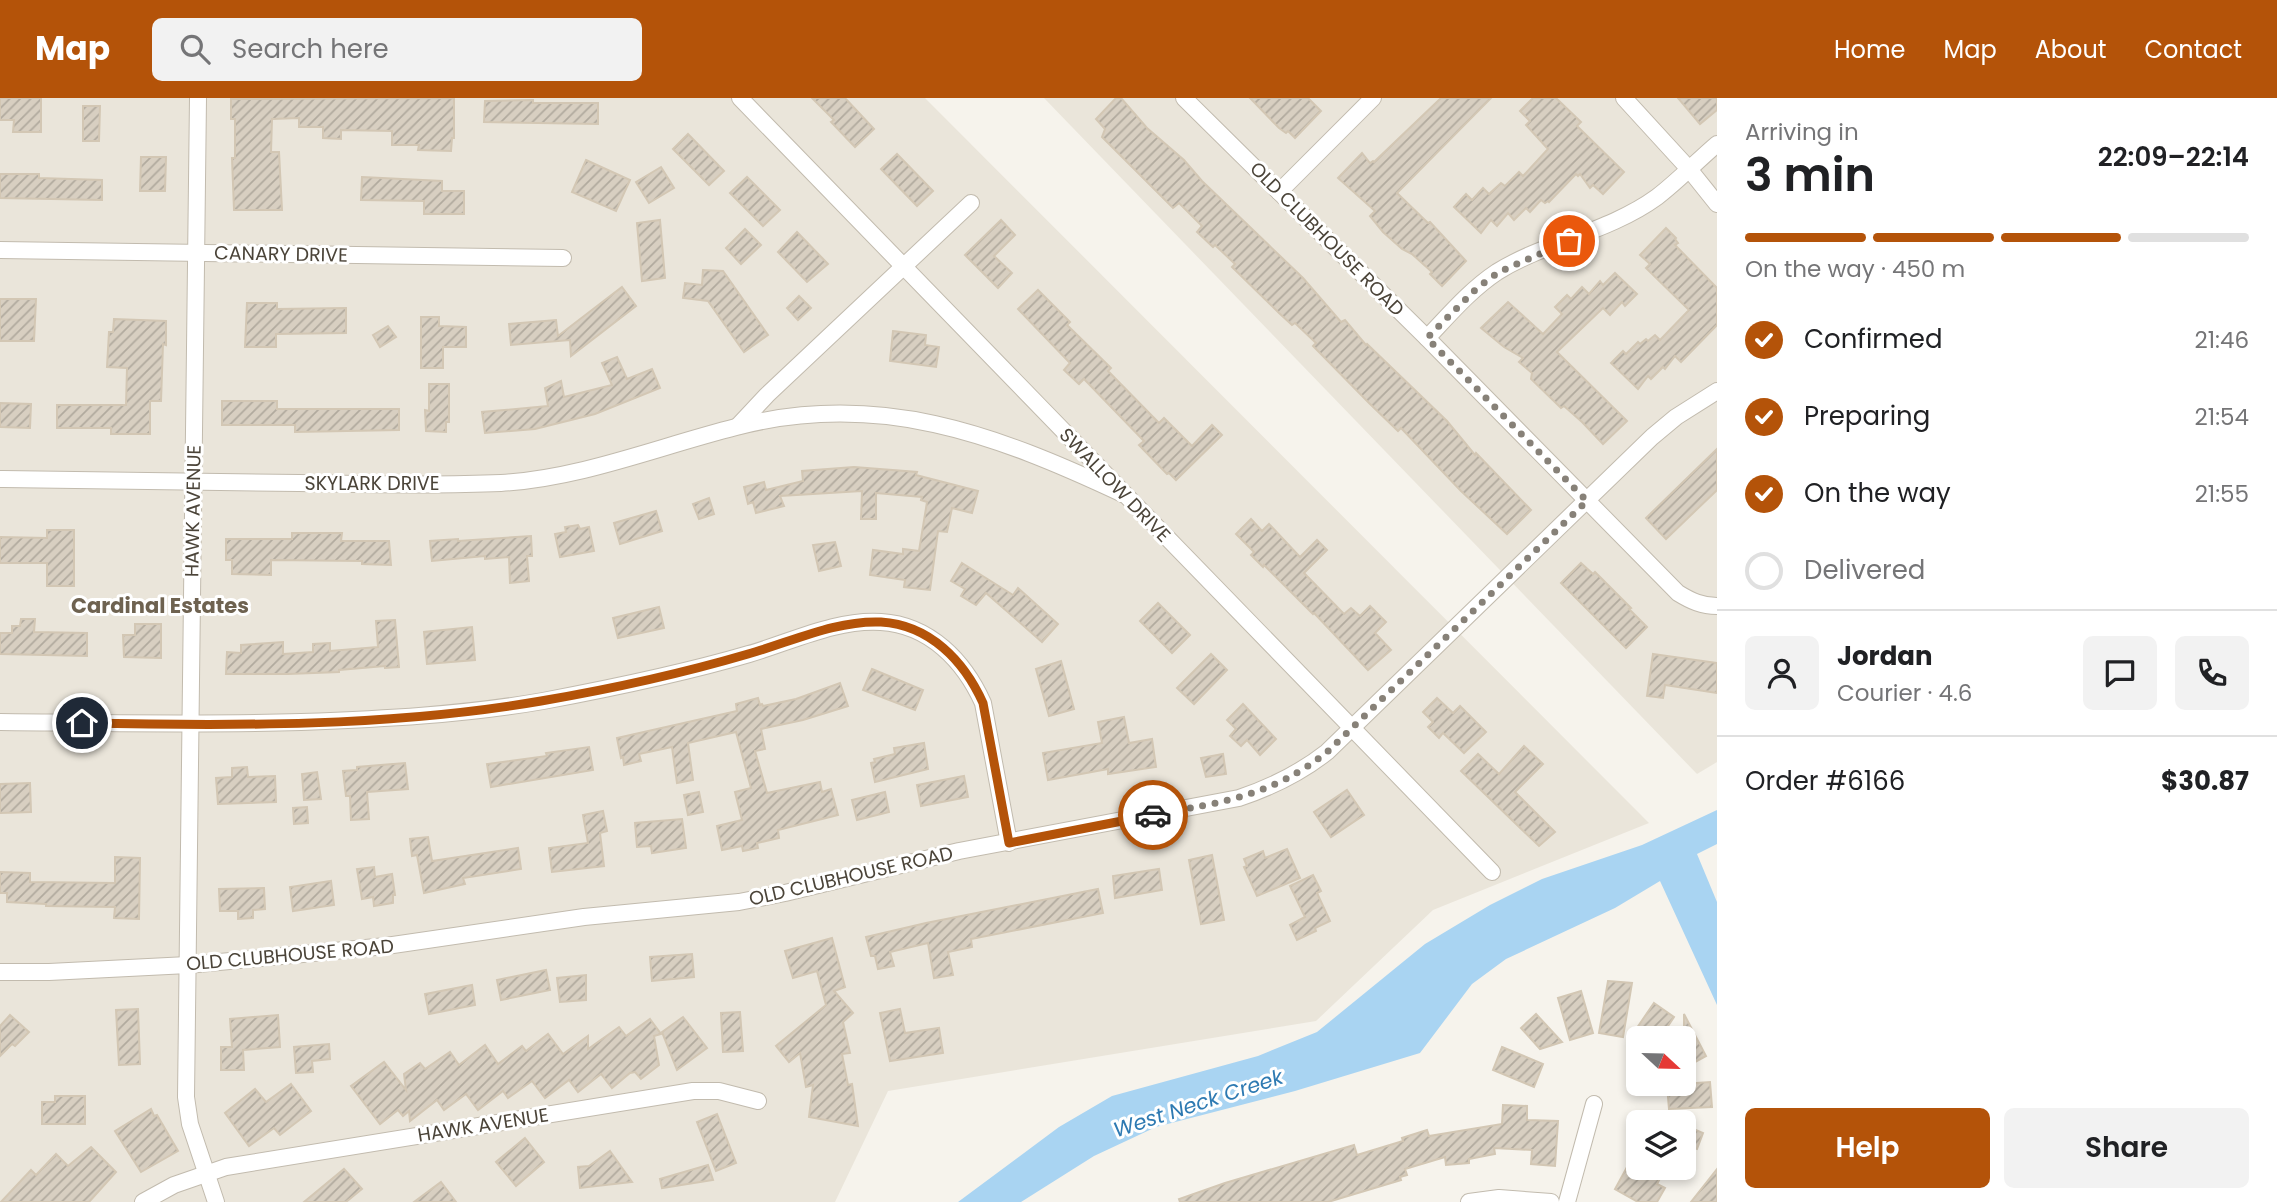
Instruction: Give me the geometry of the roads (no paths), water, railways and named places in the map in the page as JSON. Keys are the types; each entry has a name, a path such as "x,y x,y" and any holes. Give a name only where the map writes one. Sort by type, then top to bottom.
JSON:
{"street":[{"name":"HAWK AVENUE","path":"198,98 186,1097 190,1124 208,1173"},
{"name":"SWALLOW DRIVE","path":"740,98 1492,872"},
{"name":"OLD CLUBHOUSE ROAD","path":"1184,98 1427,338 1587,501"},
{"path":"1279,192 1373,98"},
{"path":"1625,98 1717,204"},
{"path":"1427,338 1477,288 1499,272 1592,232 1639,208 1657,197 1717,144"},
{"path":"738,426 767,395 971,203"},
{"name":"CANARY DRIVE","path":"0,250 563,258"},
{"name":"OLD CLUBHOUSE ROAD","path":"0,972 188,965 386,946 584,917 739,902 959,851 1250,794 1273,787 1304,770 1327,752 1652,437 1676,417 1717,391"},
{"name":"SKYLARK DRIVE","path":"0,479 406,484 539,479 586,470 738,426 830,413 873,414 944,425 1004,443 1062,465 1123,494"},
{"path":"1587,501 1678,593 1706,606 1717,606"},
{"path":"0,722 191,725 389,719 492,709 658,678 836,627 859,622 882,622 900,625 926,635 961,663 974,682 983,703 1009,843"},
{"name":"HAWK AVENUE","path":"143,1202 174,1185 240,1165 693,1090 719,1091 758,1101"},
{"path":"1567,1202 1594,1104"},
{"path":"208,1173 216,1202"},
{"path":"1469,1202 1499,1198 1551,1202"}],"water":[{"name":"West Neck Creek","path":"1717,810 1717,844 1697,854 1717,902 1717,1005 1660,881 1615,908 1506,959 1472,984 1420,1053 1295,1091 1156,1127 1094,1156 1021,1202 958,1202 1059,1127 1112,1096 1258,1056 1317,1032 1425,944 1490,905 1542,879 1642,845"}],"district":[{"name":"Cardinal Estates","path":"160,605"}]}
